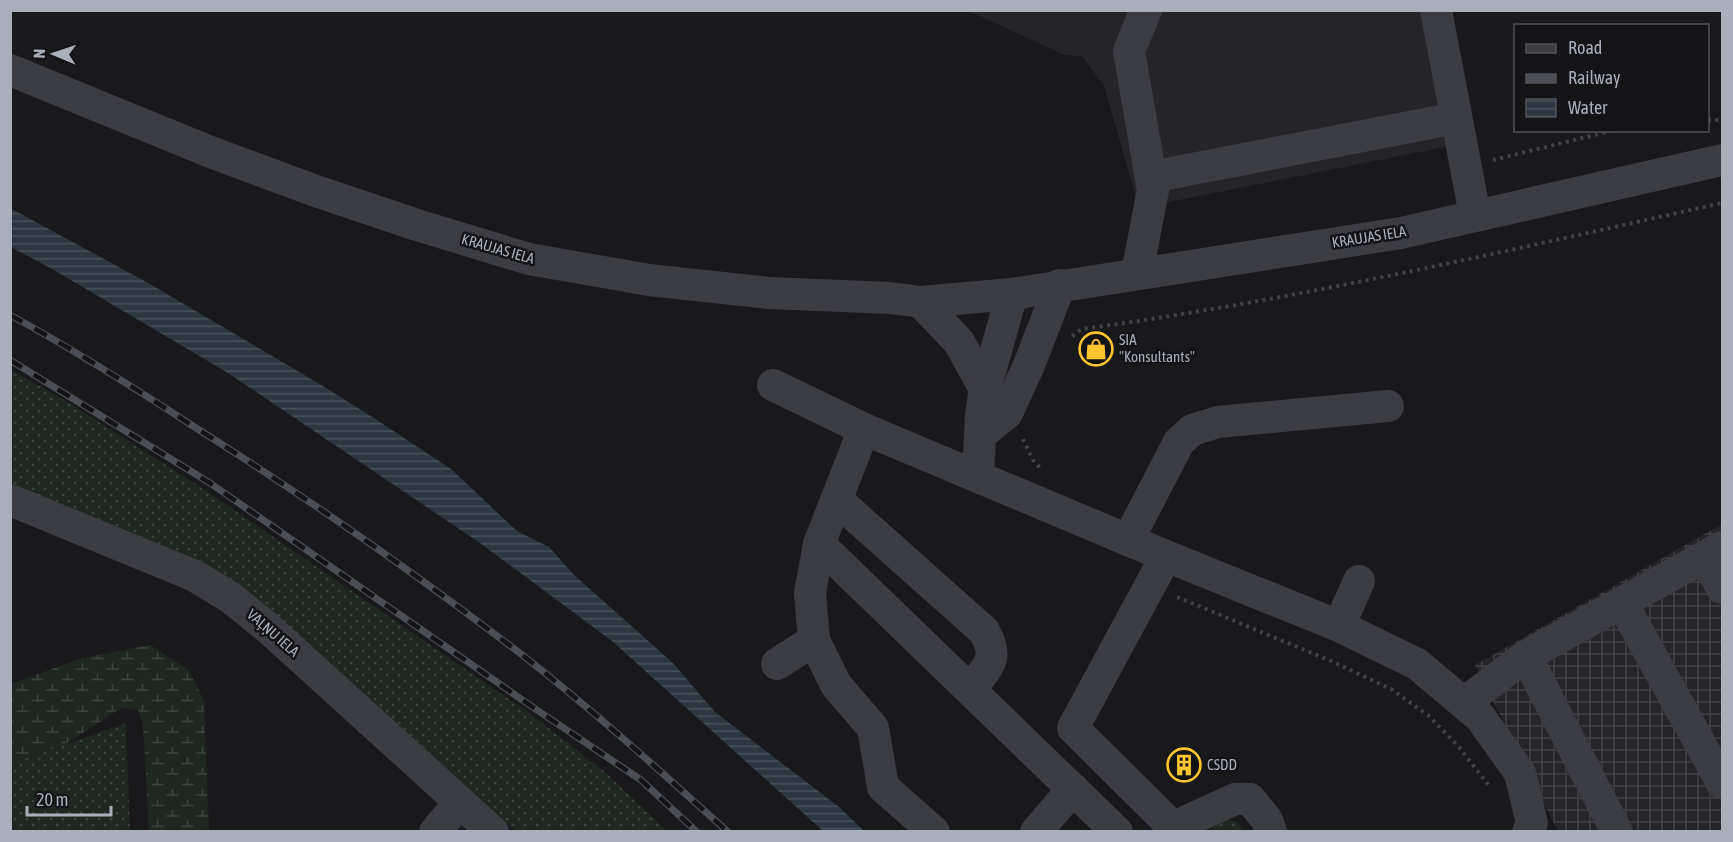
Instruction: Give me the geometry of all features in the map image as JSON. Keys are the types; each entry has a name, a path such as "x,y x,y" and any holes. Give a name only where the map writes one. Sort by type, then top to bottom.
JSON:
{"street":[{"path":"1137,273 1153,190 1129,51 1146,10"},
{"path":"1436,10 1475,215"},
{"name":"KRAUJAS IELA","path":"10,70 208,151 313,190 417,225 530,259 650,280 769,293 890,298 921,302 1012,294 1401,233 1722,160"},
{"path":"1152,177 1456,118"},
{"path":"980,435 1007,413 1029,365 1060,285"},
{"path":"978,476 985,389 1012,294"},
{"path":"921,302 959,342 985,389"},
{"path":"773,385 864,429 1339,626 1417,664 1480,717 1520,773 1532,822 1528,831"},
{"path":"1128,540 1179,442 1192,430 1218,422 1388,406"},
{"path":"864,429 819,544 810,593 814,640 836,686 873,728 883,787 934,831"},
{"name":"VAĻŅU IELA","path":"10,500 195,576 231,598 267,627 493,831"},
{"path":"837,500 984,631 992,645 992,659 971,689"},
{"path":"819,544 1117,831"},
{"path":"1464,704 1526,656 1714,552 1722,588"},
{"path":"1023,740 1073,728 1166,556"},
{"path":"1339,626 1359,581"},
{"path":"1622,603 1722,783"},
{"path":"777,664 814,640"},
{"path":"1526,656 1617,831"},
{"path":"1073,728 1176,829 1235,800 1250,799 1267,820 1271,831"},
{"path":"1036,831 1073,789"},
{"path":"435,831 460,802"}],"path":[{"path":"1488,161 1607,132"},
{"path":"1068,338 1082,329 1192,314 1434,267 1722,203"},
{"path":"1020,432 1033,460 1044,472 1033,500"},
{"path":"1150,587 1331,661 1391,689 1429,716 1459,747 1492,789"}],"shaded area":[{"path":"969,11 1451,11 1475,141 1139,208 1104,86 1083,57 1062,54"},
{"path":"1722,524 1722,831 1558,831 1475,665"}],"green space":[{"path":"10,369 69,403 205,490 532,715 606,773 667,831 515,831 274,616 135,535 11,484"},
{"path":"150,645 189,670 204,701 209,831 149,831 143,724 138,710 121,708 64,745 11,764 11,684 82,658"},
{"path":"126,723 130,831 11,831 10,764"},
{"path":"1225,819 1237,822 1245,831 1211,832 1215,824"}],"water":[{"path":"10,208 150,284 323,386 451,469 517,531 549,547 574,575 673,663 715,712 839,807 864,831 823,831 612,641 480,543 228,373 11,247"}],"railway":[{"path":"10,315 148,397 277,480 400,565 548,675 728,832"},
{"path":"10,360 210,483 641,780 697,832"}],"place":[{"name":"SIA \"Konsultants\"","path":"1096,349"},
{"name":"CSDD","path":"1184,765"}]}
